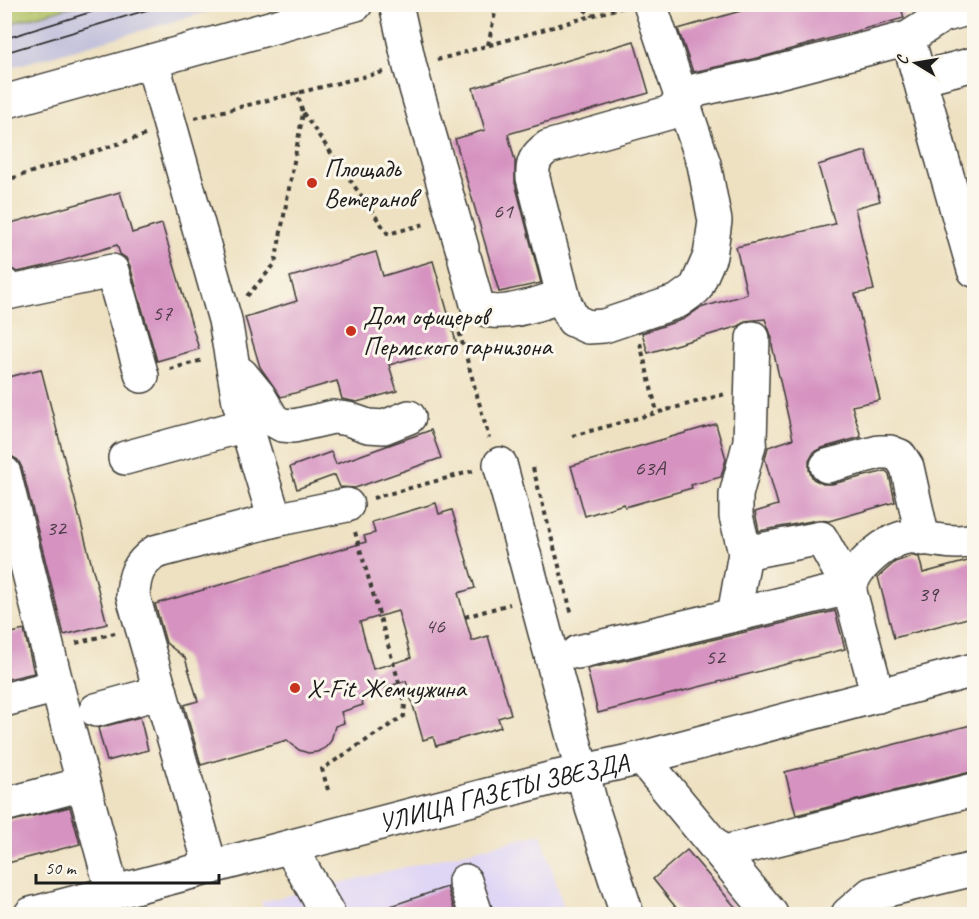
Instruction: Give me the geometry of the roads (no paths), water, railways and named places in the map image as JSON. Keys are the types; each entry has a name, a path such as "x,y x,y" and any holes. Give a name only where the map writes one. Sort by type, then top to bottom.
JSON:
{"street":[{"path":"4,102 356,4"},
{"path":"396,4 410,68 477,304 482,309 500,313 563,296"},
{"path":"650,4 683,101 704,164 715,220 710,256 696,288 678,301 604,326 588,327 573,320 563,296 532,178 532,165 537,155 548,147 668,113 683,101 697,90 766,75 909,38 942,16 975,7"},
{"path":"909,38 975,270"},
{"path":"152,61 225,320 239,402 275,520"},
{"path":"920,78 975,64"},
{"path":"4,285 7,293 112,271 142,376"},
{"path":"734,615 745,553 736,516 736,495 750,441 753,338"},
{"path":"231,358 259,396 273,420 282,424 294,426 333,417 368,426 384,427 409,417"},
{"path":"125,458 246,424"},
{"path":"827,466 879,452 890,452 900,456 906,467 923,538"},
{"path":"488,467 594,816 627,915"},
{"path":"4,473 57,686 113,893"},
{"path":"211,867 133,596 134,578 143,561 155,552 275,520 347,505"},
{"path":"578,652 849,588 859,569 894,540 912,537 945,542 975,540"},
{"path":"745,553 821,538 849,588 878,696"},
{"name":"УЛИЦА ГАЗЕТЫ ЗВЕЗДА","path":"31,915 975,670"},
{"path":"4,700 57,686"},
{"path":"96,710 161,692"},
{"path":"642,758 771,915"},
{"path":"4,805 83,784"},
{"path":"721,853 975,790"},
{"path":"290,847 328,915"},
{"path":"848,915 871,894 975,869"},
{"path":"465,881 476,915"}],"tram line":[{"path":"4,39 117,4"},
{"path":"4,53 167,4"}],"place":[{"name":"Площадь Ветеранов","path":"312,183"},
{"name":"Дом офицеров Пермского гарнизона","path":"351,331"},
{"name":"X-Fit Жемчужина","path":"295,688"}]}
